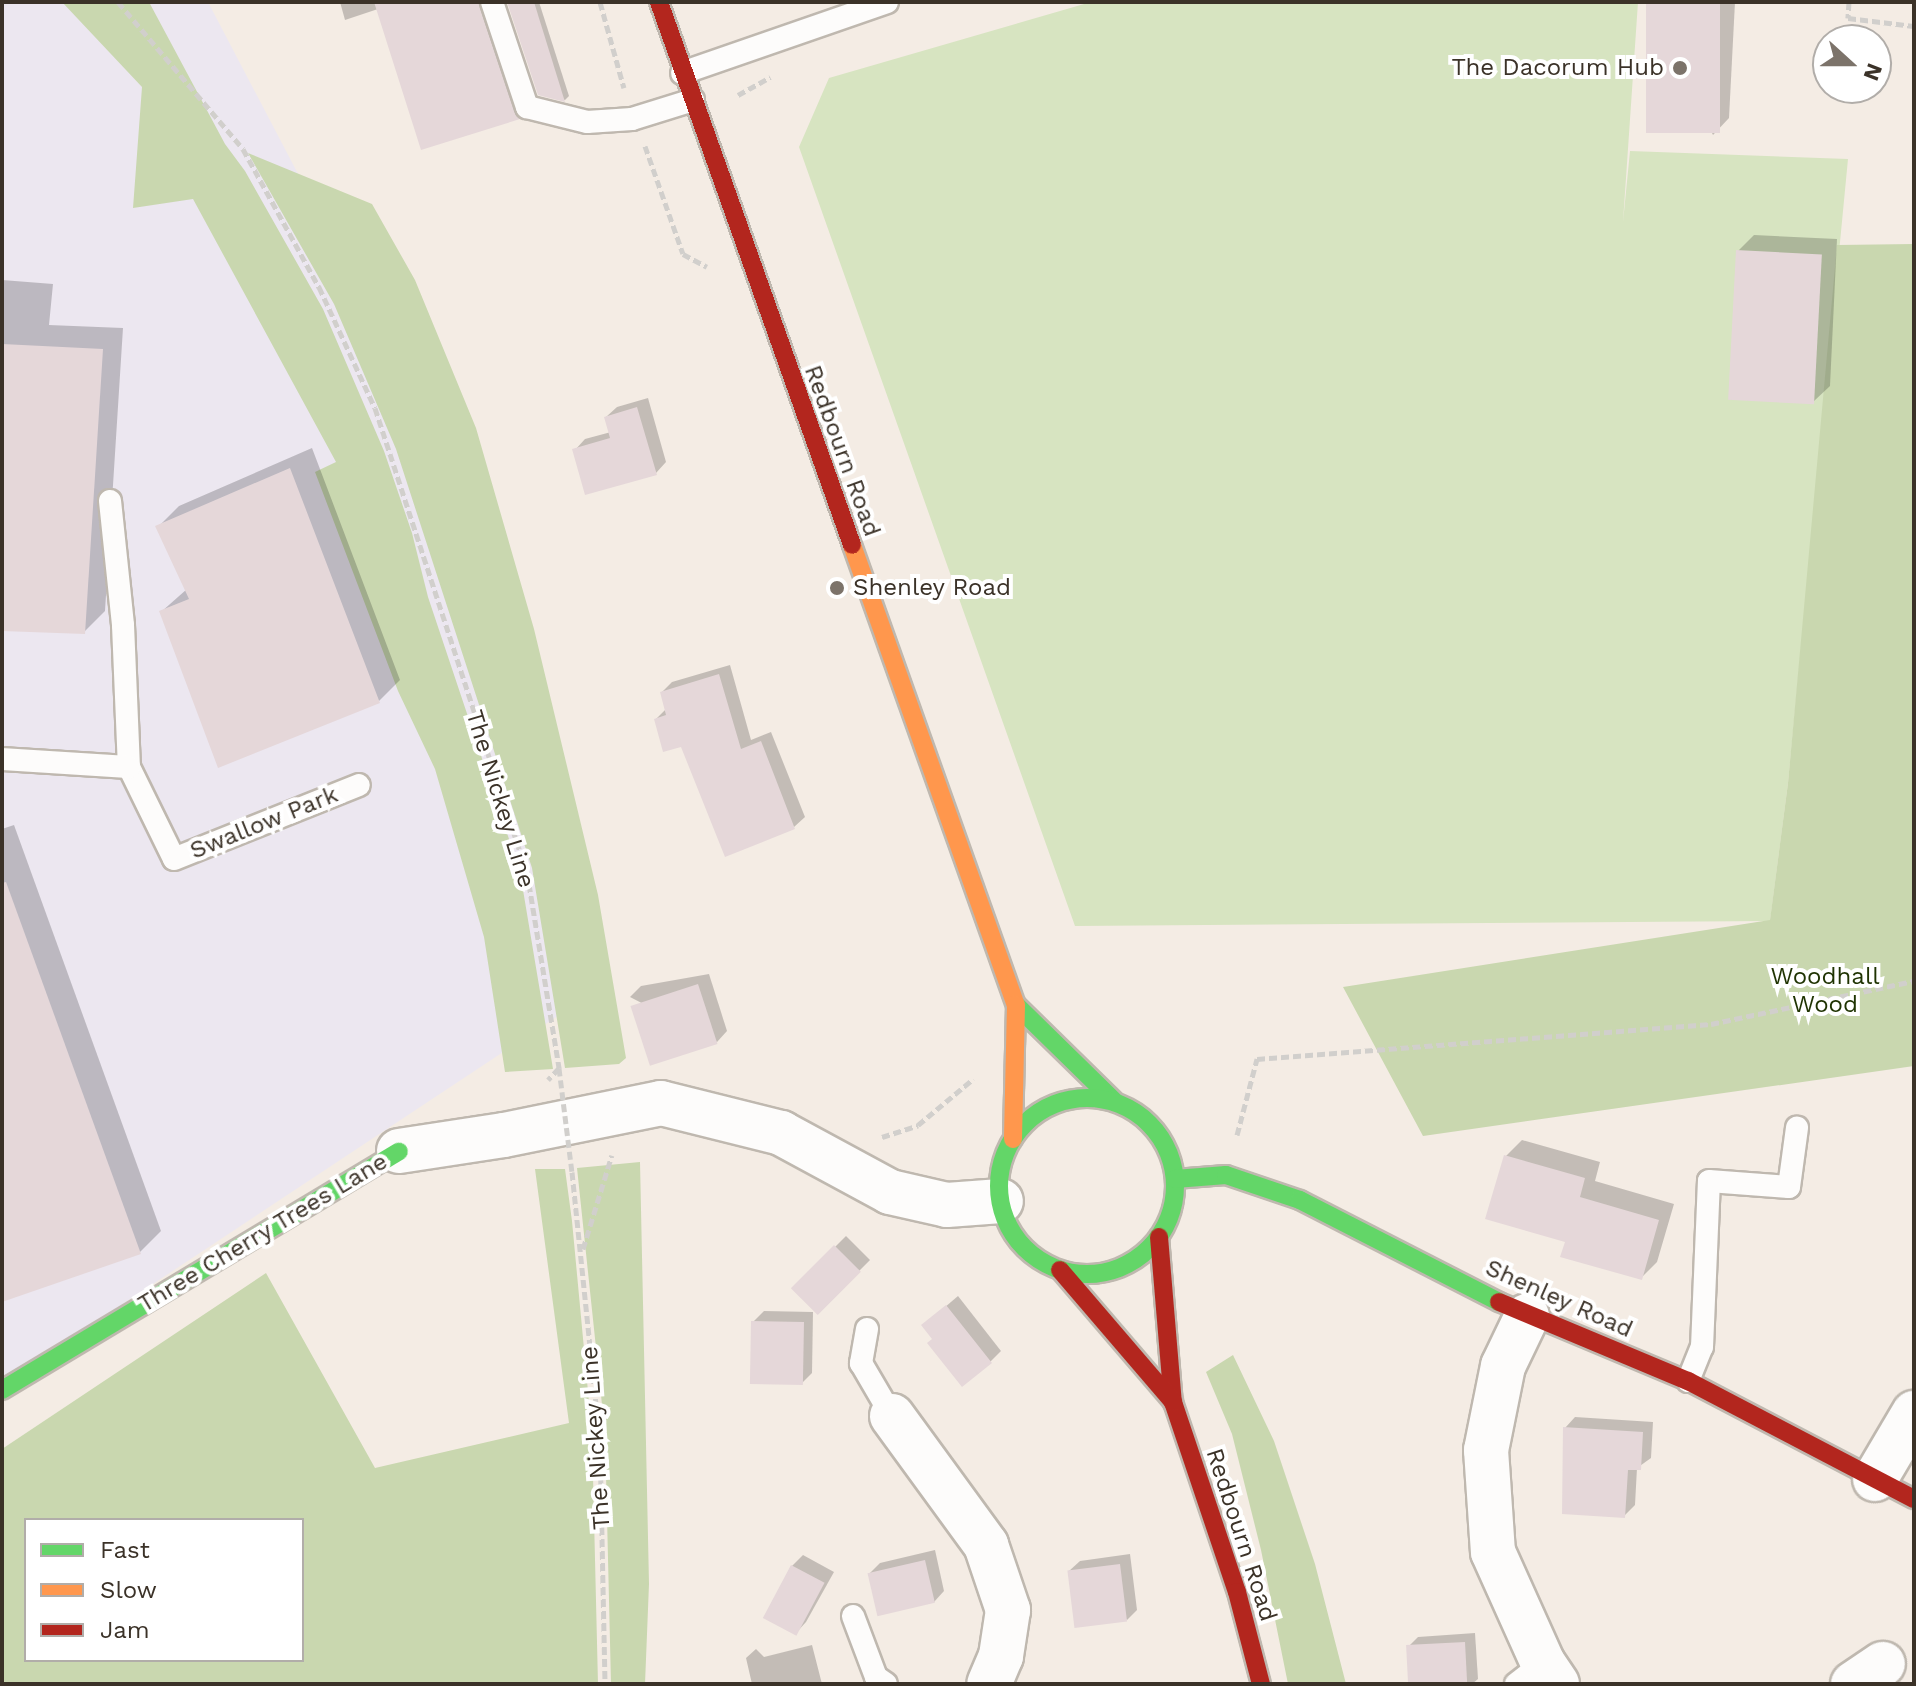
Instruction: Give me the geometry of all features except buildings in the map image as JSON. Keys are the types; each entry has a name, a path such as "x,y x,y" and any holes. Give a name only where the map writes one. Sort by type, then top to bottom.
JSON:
{"main road":[{"name":"Redbourn Road","path":"659,2 1016,1005 1013,1139"},
{"name":"Redbourn Road","path":"1016,1005 1115,1102"},
{"path":"1090,1098 1115,1102 1139,1114 1157,1132 1170,1154 1175,1179 1175,1200 1159,1237 1140,1257 1115,1270 1087,1275 1060,1270 1039,1260 1022,1245 1008,1226 1001,1201 1000,1175 1013,1139 1040,1112 1064,1101 1090,1098"},
{"name":"Three Cherry Trees Lane","path":"2,1390 399,1151"},
{"name":"Shenley Road","path":"1175,1179 1226,1175 1300,1200 1527,1316 1688,1381 1914,1499"},
{"name":"Redbourn Road","path":"1159,1237 1173,1402 1237,1592 1261,1684"},
{"name":"Redbourn Road","path":"1060,1270 1173,1402"}],"street":[{"name":"Three Cherry Trees Lane","path":"399,1151 661,1103 781,1133 890,1192 947,1205 1001,1201"},
{"path":"1527,1316 1503,1366 1486,1450 1493,1552 1539,1677"},
{"path":"1875,1479 1914,1413"},
{"path":"892,1416 938,1447 986,1545 1008,1610 1001,1656 989,1684"}],"lane":[{"path":"492,2 527,107 587,122 632,119 693,100"},
{"path":"682,73 887,2"},
{"name":"Swallow Park","path":"110,501 123,625 129,767 174,859 359,785"},
{"path":"2,759 129,767"},
{"path":"1688,1381 1702,1347 1709,1181 1789,1187 1797,1128"},
{"path":"867,1329 861,1363 892,1416"},
{"path":"853,1616 876,1677 886,1684"}],"path":[{"name":"The Nickey Line","path":"118,2 193,86 243,149 319,287 375,408 527,872 559,1068 600,1443 605,1684"},
{"path":"600,2 620,72"},
{"path":"1849,2 1848,18 1914,26"},
{"path":"650,159 683,254 709,268"},
{"path":"1226,1175 1257,1059 1711,1024 1914,981"},
{"path":"814,1151 904,1132 918,1125 973,1079 981,1065"},
{"path":"581,1254 625,1111"}],"shaded area":[{"path":"2,2 208,2 330,235 606,984 2,1384"}],"green space":[{"path":"62,2 149,2 225,144 245,171 323,309 384,451 412,533 428,597 520,872 553,1069 505,1072 484,937 435,769 398,691 315,472 336,462 193,199 133,208 142,87"},
{"path":"1091,2 1638,2 1623,222 1630,151 1848,159 1788,783 1770,921 1075,926 799,147 829,78"},
{"path":"248,153 372,204 415,280 476,428 534,629 598,895 626,1058 619,1064 565,1068 532,868 396,449 334,304"},
{"name":"Woodhall Wood","path":"1914,244 1914,1066 1423,1136 1343,987 1770,920 1788,783 1837,245"},
{"path":"640,1162 649,1584 645,1684 611,1684 605,1433 577,1168"},
{"path":"535,1169 565,1169 592,1434 598,1684 2,1684 2,1449 266,1273 375,1468 569,1423"},
{"path":"1233,1355 1274,1441 1315,1564 1346,1684 1288,1684 1261,1550 1232,1434 1206,1372"}],"traffic: fast":[{"path":"1016,1005 1115,1102"},
{"path":"1087,1098 1121,1105 1149,1124 1168,1152 1175,1186 1168,1220 1149,1248 1121,1267 1087,1274 1053,1267 1025,1248 1006,1220 999,1186 1006,1152 1025,1124 1053,1105 1087,1098"},
{"path":"2,1390 399,1151"},
{"path":"1175,1179 1226,1175 1300,1200 1499,1302"}],"traffic: slow":[{"path":"852,545 1016,1005 1013,1139"}],"traffic: jam":[{"path":"659,2 852,545"},
{"path":"1159,1237 1173,1402 1237,1592 1261,1684"},
{"path":"1060,1270 1173,1402"},
{"path":"1499,1302 1688,1381 1914,1499"}],"place":[{"name":"The Dacorum Hub","path":"1680,68"},
{"name":"Shenley Road","path":"837,588"}]}
